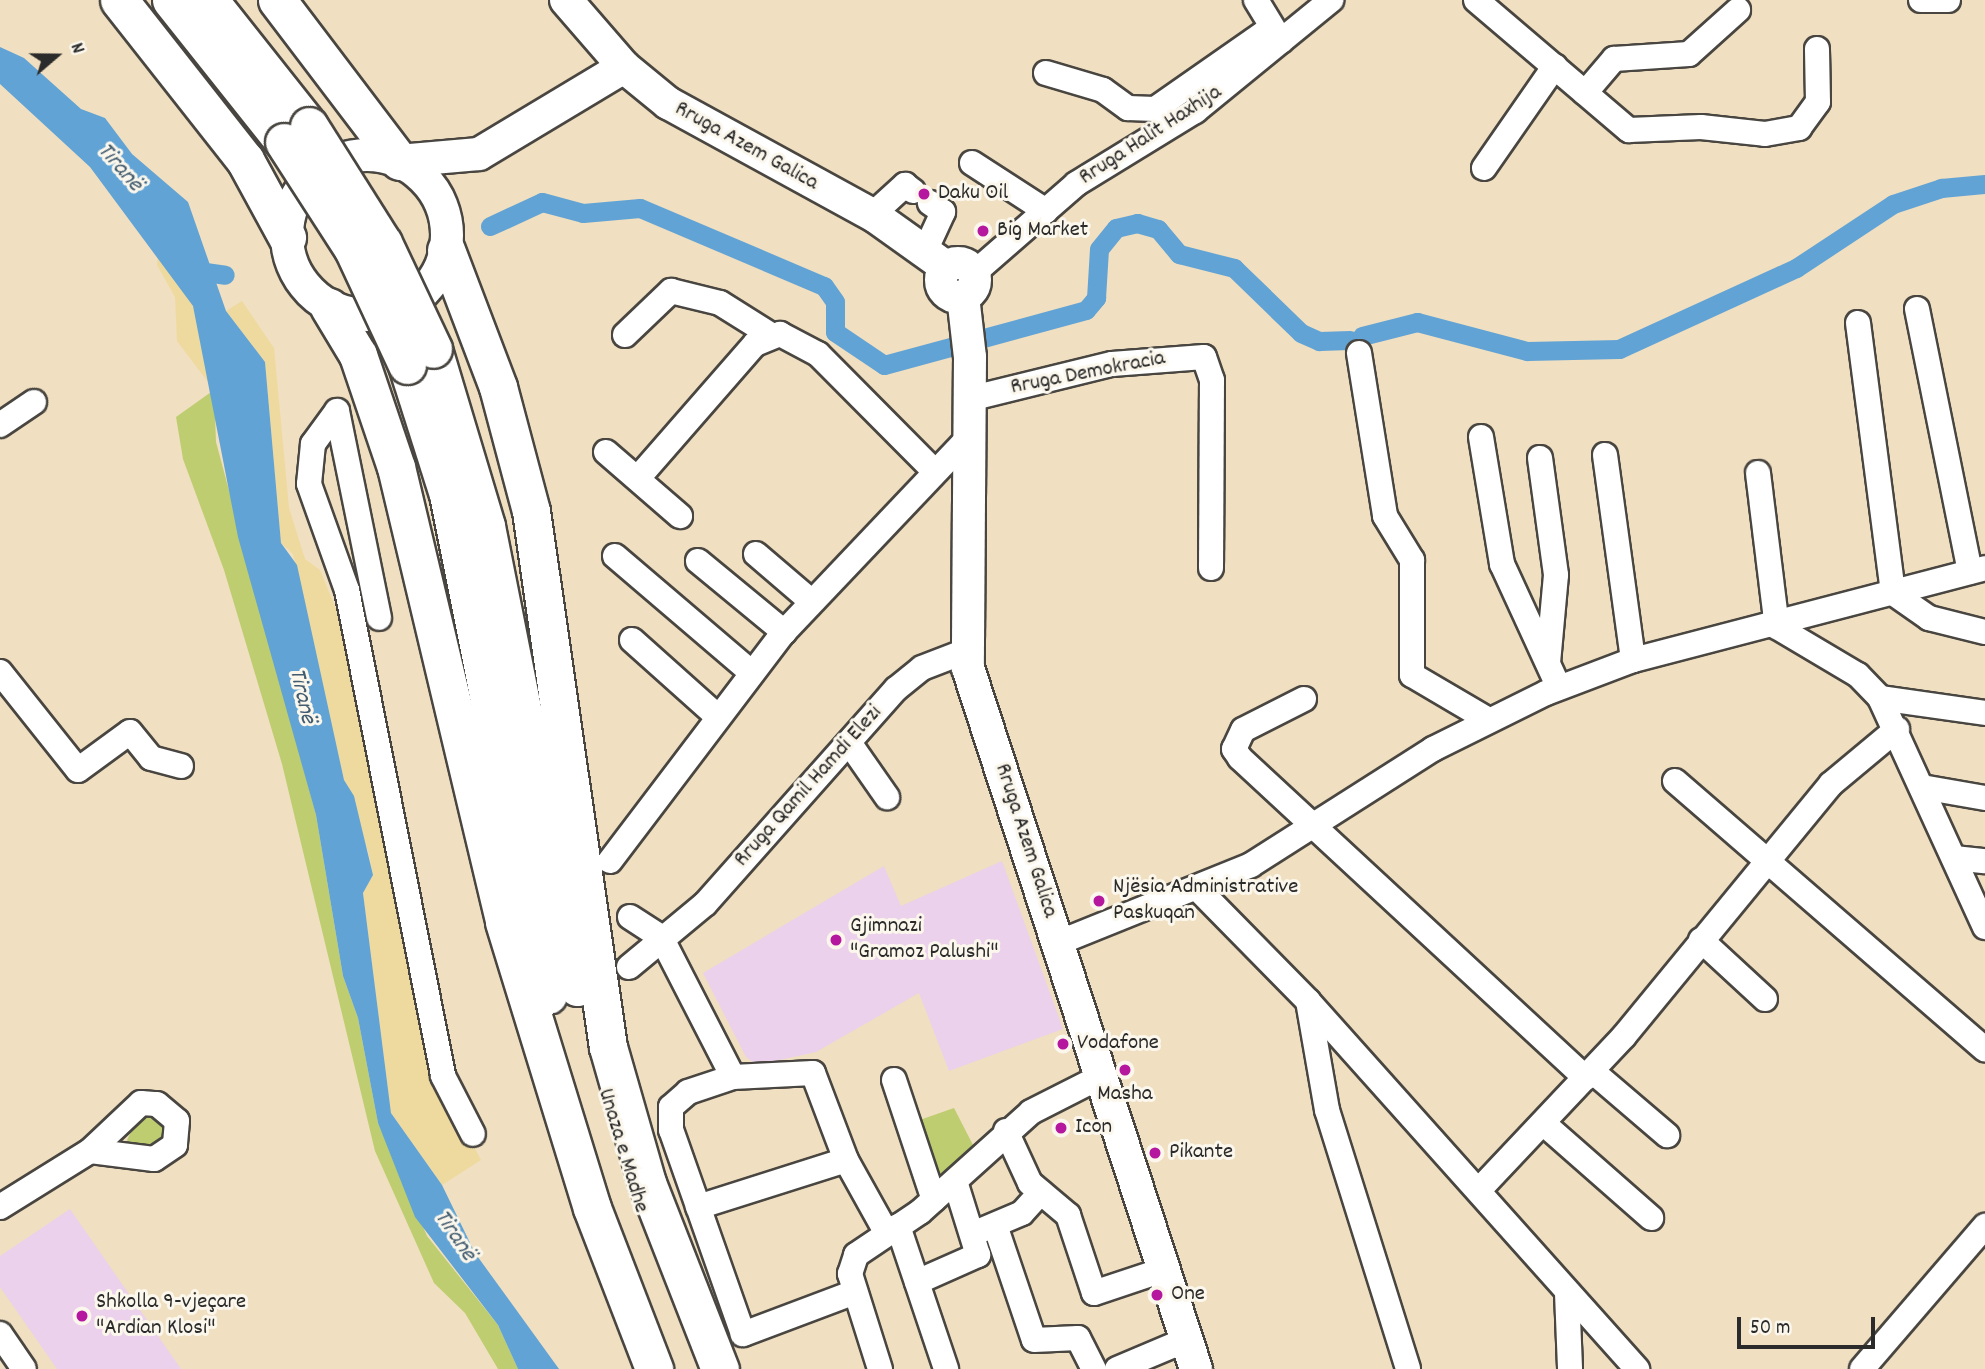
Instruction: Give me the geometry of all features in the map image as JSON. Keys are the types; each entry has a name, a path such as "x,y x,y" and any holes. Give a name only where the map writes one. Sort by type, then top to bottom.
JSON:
{"highway":[{"path":"119,0 245,160 287,237"},
{"path":"171,0 297,134"},
{"path":"209,0 297,134 359,260 420,357 575,1104 626,1260 671,1369"},
{"path":"277,0 399,161"},
{"path":"446,234 494,375 530,511 608,1047 647,1183 720,1369"},
{"path":"329,307 358,355 396,467 504,922 592,1208 654,1369"},
{"name":"Unaza e Madhe","path":"420,357 486,526 564,924 626,1172 704,1369"}],"main road":[{"name":"Rruga Azem Galica","path":"566,0 624,67 700,125 872,215 952,272 969,343 966,651 1100,1077 1196,1369"},
{"path":"479,154 424,291 398,309 367,315 329,307 298,275 287,237 296,198 323,168 360,155 399,161 479,154 624,67"},
{"path":"399,161 431,186 446,234"}],"street":[{"path":"1046,74 1086,82 1128,108 1155,109 1277,35 1256,0"},
{"name":"Rruga Halit Haxhija","path":"952,272 1046,211 1099,168 1195,111 1277,35 1331,0"},
{"path":"1476,0 1629,130 1701,127 1765,134 1798,128 1810,118 1821,88 1817,49"},
{"path":"1922,0 1948,0"},
{"path":"1585,93 1614,59 1689,54 1738,10"},
{"path":"1484,168 1555,66"},
{"path":"972,163 1046,211"},
{"path":"872,215 905,185 943,212 952,272"},
{"path":"625,335 671,291 720,303 771,335 788,335 818,354 933,470"},
{"path":"1058,943 1199,890 1313,829 1487,719 1559,688 1633,660 1777,627 1977,570 1917,309"},
{"path":"1858,323 1894,593 1928,618 1985,632"},
{"path":"638,478 720,381 771,335"},
{"path":"1359,353 1385,516 1412,560 1412,675 1487,719"},
{"name":"Rruga Demokracia","path":"970,399 1112,364 1204,357 1212,380 1212,568"},
{"path":"0,425 33,402"},
{"path":"379,618 337,411 313,444 309,484 347,590 443,1076 473,1134"},
{"path":"610,860 718,716 811,601 933,470 969,437"},
{"path":"1481,437 1502,564 1559,688"},
{"path":"606,452 680,516"},
{"path":"1605,455 1633,660"},
{"path":"1540,458 1556,575 1548,663"},
{"path":"1758,473 1777,627"},
{"path":"756,554 811,601"},
{"path":"615,556 752,673"},
{"path":"698,561 785,632"},
{"path":"1777,627 1848,668 1880,698 1897,729 1985,927"},
{"path":"632,640 718,716"},
{"name":"Rruga Qamil Hamdi Elezi","path":"629,967 661,937 705,904 910,677 966,651"},
{"path":"0,672 78,770 130,732 151,758 181,766"},
{"path":"1880,698 1985,713"},
{"path":"1304,699 1243,730 1234,748 1313,829 1589,1074 1667,1135"},
{"path":"1479,1190 1589,1074 1831,783 1897,729"},
{"path":"850,744 887,797"},
{"path":"1675,781 1764,862 1985,1050"},
{"path":"1922,787 1985,798"},
{"path":"1954,858 1985,861"},
{"path":"1199,890 1308,1001 1637,1369"},
{"path":"630,918 661,937 733,1077"},
{"path":"1701,940 1765,999"},
{"path":"1308,1001 1327,1110 1408,1369"},
{"path":"855,1292 743,1334 698,1207 670,1112 680,1096 733,1077 813,1073 846,1160 892,1229 917,1282 946,1369"},
{"path":"880,1369 855,1292 851,1264 892,1229 934,1200 1006,1131 1100,1077"},
{"path":"894,1080 934,1200"},
{"path":"1544,1123 1651,1218"},
{"path":"1006,1131 1027,1178 1068,1215 1094,1293 1163,1270"},
{"path":"0,1207 90,1151"},
{"path":"698,1207 846,1160"},
{"path":"955,1181 985,1229 1034,1339 1078,1338 1094,1369"},
{"path":"917,1282 975,1261 985,1229 1029,1209 1041,1192"},
{"path":"1863,1369 1985,1226"},
{"path":"1567,1293 1570,1369"},
{"path":"0,1334 24,1369"},
{"path":"1117,1369 1186,1340"}],"shaded area":[{"path":"1002,861 1063,1029 949,1071 919,993 816,1052 757,1065 746,1057 703,973 884,866 901,906"},
{"name":"Shkolla 9-vjeçare \"Ardian Klosi\"","path":"70,1209 181,1369 57,1369 0,1287 0,1256"}],"green space":[{"path":"214,390 216,442 316,815 343,976 358,1018 378,1123 427,1236 498,1325 518,1369 498,1369 465,1313 434,1283 375,1151 282,764 224,570 183,459 176,417"},
{"path":"954,1108 974,1147 939,1179 914,1122"},
{"path":"142,1110 167,1121 163,1147 131,1146 127,1140"}],"sand":[{"path":"158,254 193,306 214,390 177,341 175,297 157,265"},
{"path":"242,301 274,348 289,508 305,559 320,570 340,619 354,671 440,1083 481,1160 442,1185 391,1113 363,893 373,875 368,851 344,780 293,554 281,543 265,362 226,311"}],"water":[{"name":"Tiranë","path":"0,47 24,58 81,109 105,118 132,154 188,202 226,311 265,362 281,543 297,565 344,780 354,796 373,875 363,893 391,1113 442,1185 475,1253 559,1369 518,1369 498,1325 415,1217 378,1123 358,1018 343,976 316,815 238,537 193,306 90,167 0,84"}],"waterway":[{"path":"1362,336 1417,322 1527,351 1619,349 1796,268 1893,204 1941,188 1985,184"},
{"path":"490,226 542,202 583,213 640,208 824,286 835,302 835,332 884,365 1086,310 1096,298 1099,249 1116,228 1137,223 1158,229 1179,254 1234,268 1301,333 1319,341 1350,340"},
{"path":"191,270 225,275"}],"place":[{"name":"Daku Oil","path":"924,194"},
{"name":"Big Market","path":"983,231"},
{"name":"Njësia Administrative Paskuqan","path":"1099,901"},
{"name":"Gjimnazi \"Gramoz Palushi\"","path":"836,940"},
{"name":"Vodafone","path":"1063,1044"},
{"name":"Masha","path":"1125,1070"},
{"name":"Icon","path":"1061,1128"},
{"name":"Pikante","path":"1155,1153"},
{"name":"One","path":"1157,1295"},
{"name":"Shkolla 9-vjeçare \"Ardian Klosi\"","path":"82,1316"}]}
